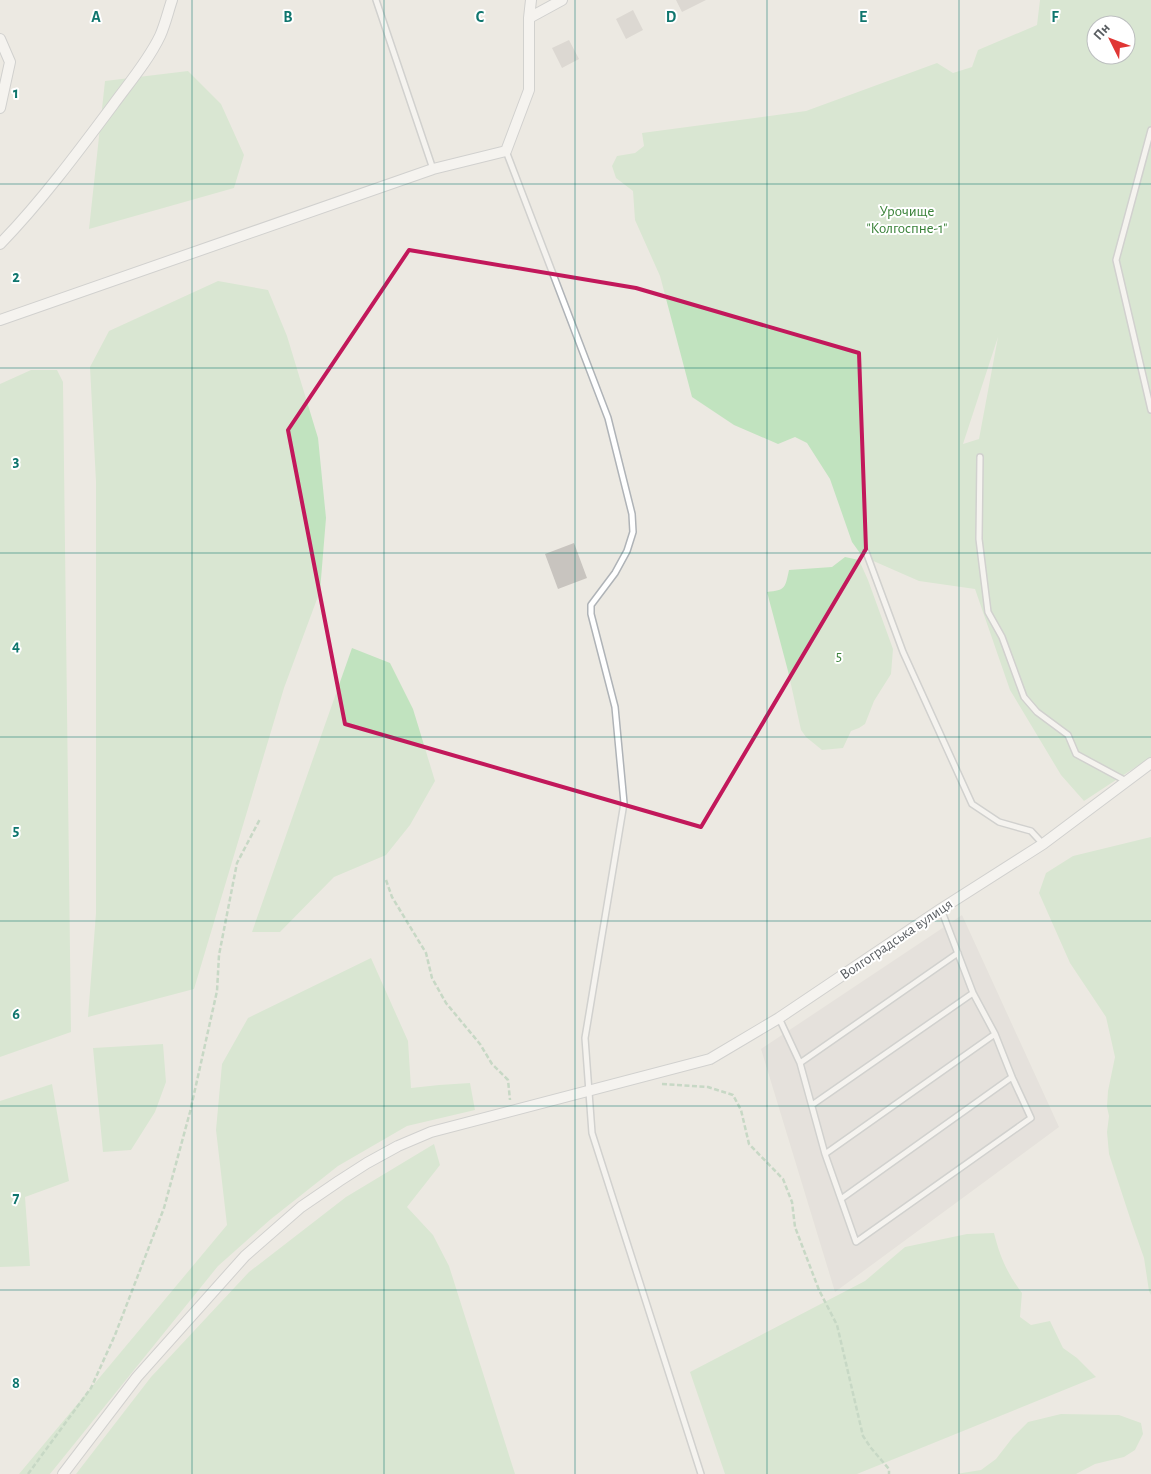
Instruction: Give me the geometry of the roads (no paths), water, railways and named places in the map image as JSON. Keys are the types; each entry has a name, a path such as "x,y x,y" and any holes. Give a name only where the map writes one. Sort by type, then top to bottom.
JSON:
{"street":[{"path":"0,244 18,226 60,174 145,62 161,35 172,0"},
{"path":"0,320 433,169 506,151 530,90 529,18 532,0"},
{"path":"529,18 562,0"},
{"path":"0,39 10,62 0,108"},
{"name":"Волгоградська вулиця","path":"63,1474 137,1377 245,1256 302,1207 367,1163 398,1146 431,1132 710,1059 780,1018 941,909 1043,844 1151,763"}],"lane":[{"path":"376,0 433,169"},
{"path":"1151,130 1116,260 1151,410"},
{"path":"506,151 608,418 632,514 633,532 627,551 615,573 591,605 591,614 616,706 624,803 585,1038 592,1133 701,1474"},
{"path":"980,457 979,539 988,612 1002,637 1024,697 1037,712 1068,734 1076,754 1126,781"},
{"path":"866,552 903,652 972,804 999,822 1031,831 1043,844"},
{"path":"780,1018 800,1063 825,1154 856,1242 1031,1118 995,1034 972,992 941,909"},
{"path":"800,1063 958,953"},
{"path":"812,1106 972,992"},
{"path":"825,1154 995,1034"},
{"path":"841,1199 1012,1077"}],"park label":[{"name":"Урочище \"Колгоспне-1\"","path":"907,220"},
{"name":"5","path":"839,656"}]}
